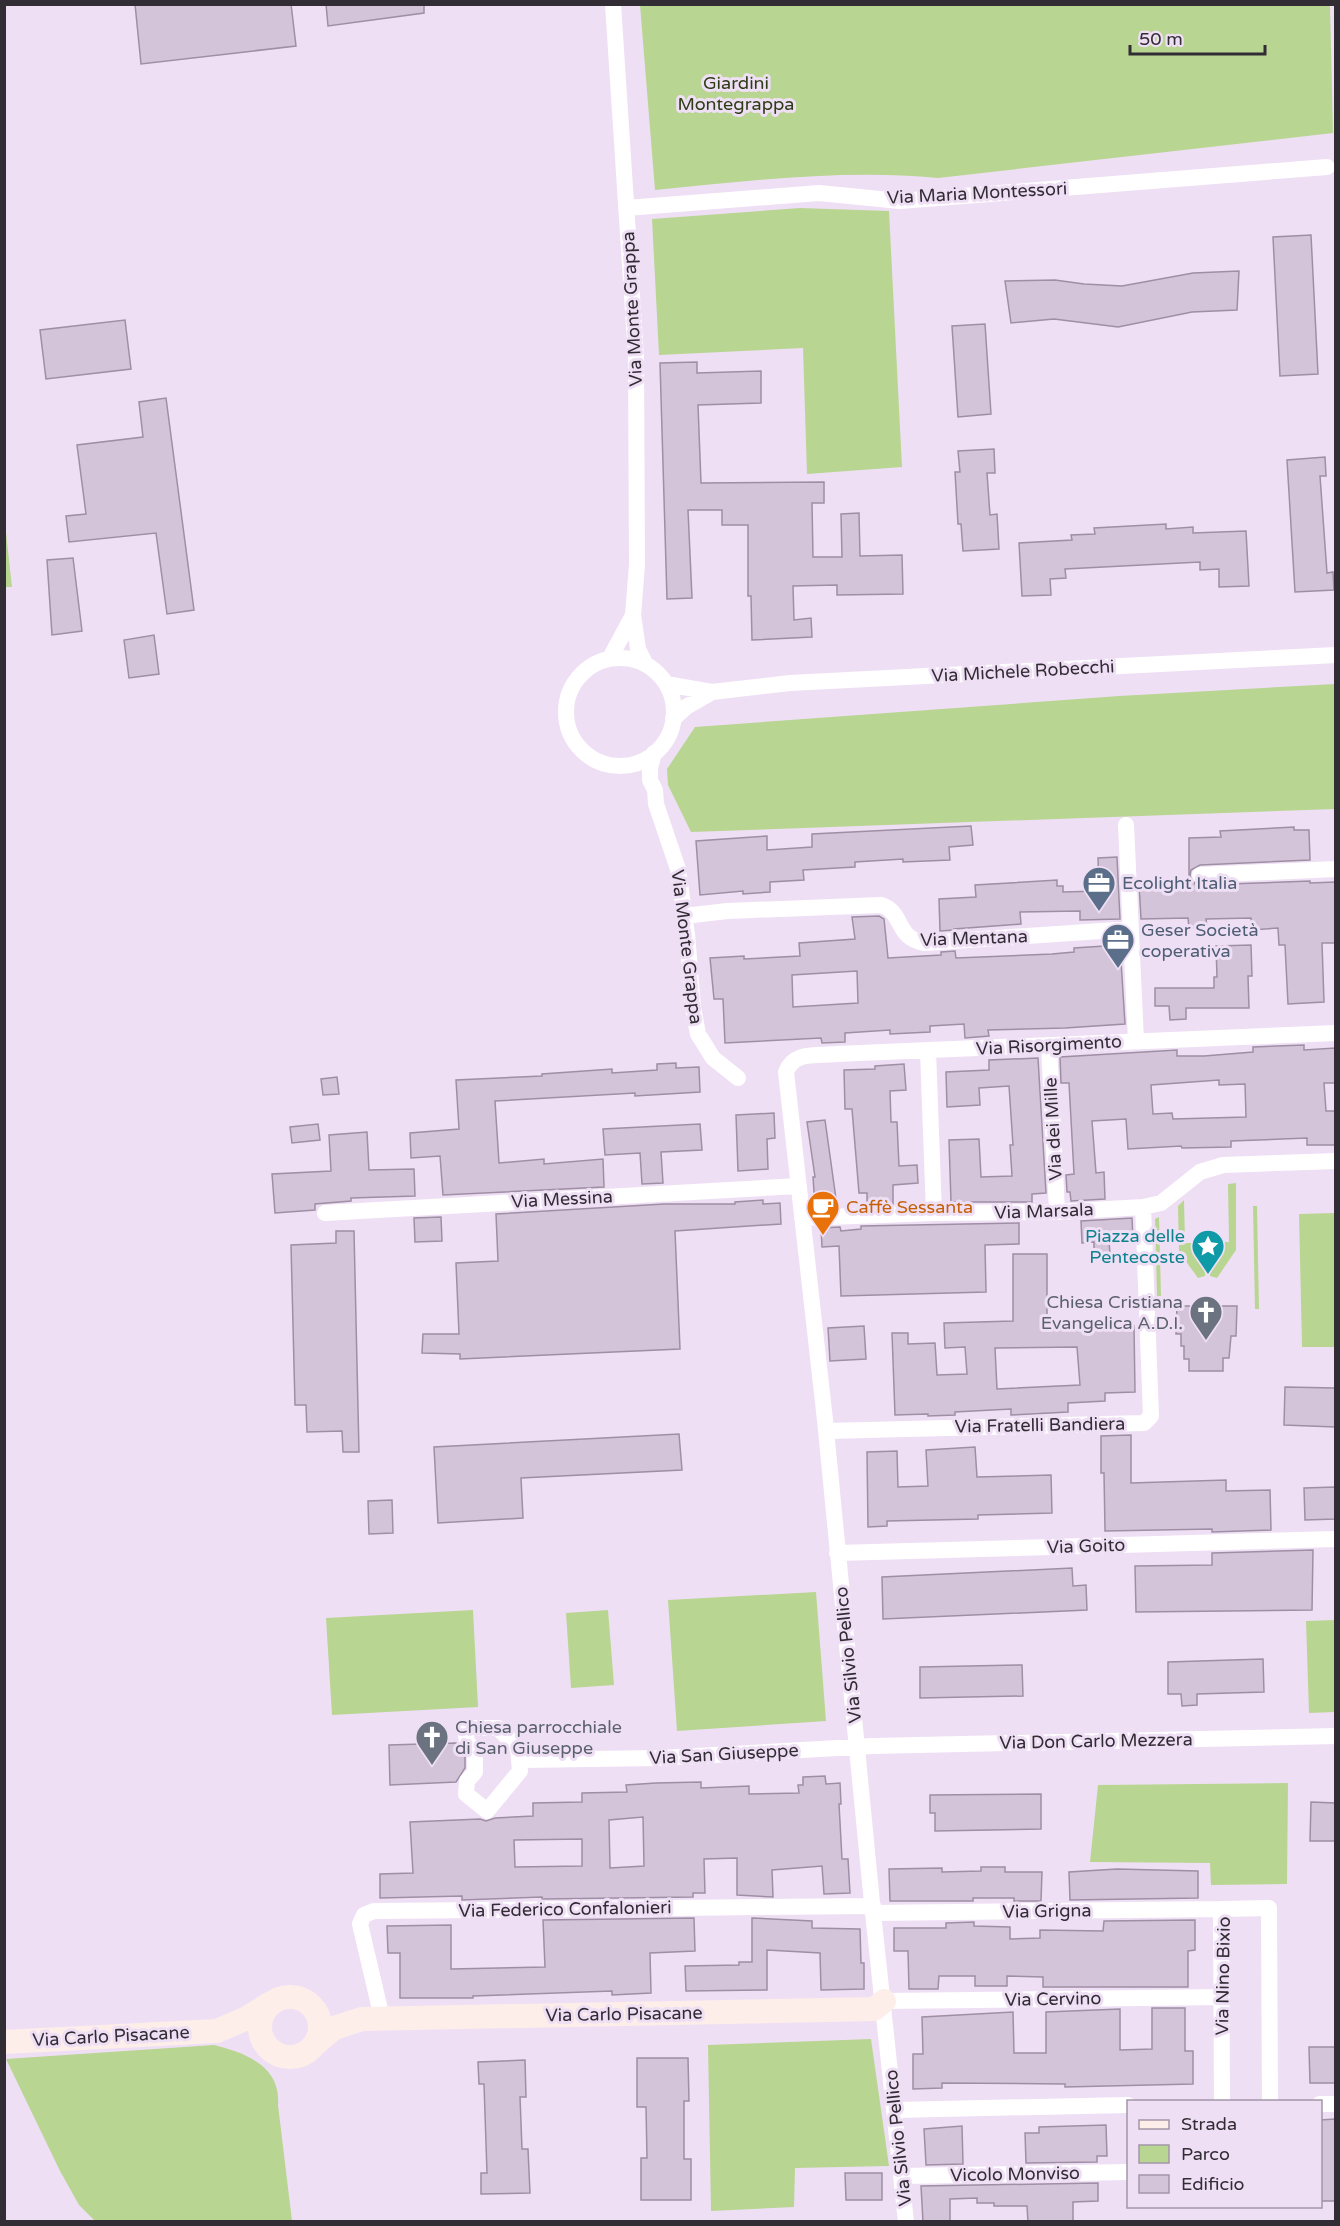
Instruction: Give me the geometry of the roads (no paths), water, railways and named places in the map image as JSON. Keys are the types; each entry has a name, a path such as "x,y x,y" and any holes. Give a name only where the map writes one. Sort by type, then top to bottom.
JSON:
{"street":[{"name":"Via Monte Grappa","path":"613,4 636,357 638,565 633,615 638,649 645,663"},
{"name":"Via Maria Montessori","path":"626,208 819,193 900,201 1327,167"},
{"name":"Via Monte Grappa","path":"610,658 633,615"},
{"name":"Via Michele Robecchi","path":"666,684 712,692 790,683 1335,655"},
{"path":"610,658 628,658 645,663 657,672 666,684 673,701 673,719 663,744 654,753 634,764 622,766 604,764 588,756 575,743 567,727 565,709 574,683 593,664 610,658"},
{"name":"Via Michele Robecchi","path":"673,719 686,707 712,692"},
{"name":"Via Monte Grappa","path":"654,753 650,780 655,789 656,804 678,869 698,1034 713,1058 738,1078"},
{"name":"Via Monte Grappa","path":"622,766 640,780 656,804"},
{"path":"1126,825 1136,1041"},
{"path":"1200,875 1335,869"},
{"name":"Via Mentana","path":"685,916 727,911 882,905 888,907 896,916 905,934 912,941 924,943 1131,929"},
{"name":"Via Risorgimento","path":"787,1088 786,1072 789,1063 797,1058 1335,1033"},
{"name":"Via dei Mille","path":"1049,1045 1057,1212"},
{"path":"928,1051 934,1213"},
{"name":"Via Silvio Pellico","path":"787,1088 826,1431 906,2222"},
{"path":"1143,1207 1161,1203 1183,1184 1206,1169 1244,1164 1335,1161"},
{"name":"Via Messina","path":"326,1213 799,1186"},
{"name":"Via Marsala","path":"802,1218 934,1213 1057,1212 1143,1207"},
{"name":"Via Fratelli Bandiera","path":"826,1431 1144,1423 1151,1416 1143,1207"},
{"name":"Via Goito","path":"837,1553 1335,1539"},
{"path":"465,1728 498,1728 519,1748 519,1760 520,1771 487,1811 466,1794 467,1781 475,1772 475,1751 466,1742 465,1728"},
{"name":"Via Don Carlo Mezzera","path":"857,1747 1335,1736"},
{"name":"Via San Giuseppe","path":"519,1760 660,1758 857,1747"},
{"name":"Via Nino Bixio","path":"1222,2100 1221,1909 1269,1908 1270,2100"},
{"name":"Via Grigna","path":"873,1910 1221,1909"},
{"name":"Via Federico Confalonieri","path":"372,2019 360,1924 364,1915 374,1911 873,1910"},
{"path":"290,1996 309,2003 320,2022 320,2032 315,2044 308,2052 298,2057 288,2058 269,2050 259,2031 264,2011 271,2003 290,1996"},
{"name":"Via Cervino","path":"884,2001 1222,1997"},
{"name":"Via Carlo Pisacane","path":"309,2003 331,2013 372,2019 874,2009 884,2001"},
{"name":"Via Carlo Pisacane","path":"4,2042 217,2031 247,2018 271,2003"},
{"name":"Via Carlo Pisacane","path":"315,2044 334,2028 372,2019"},
{"name":"Via Carlo Pisacane","path":"217,2031 269,2050"},
{"path":"895,2110 1127,2105"},
{"name":"Vicolo Monviso","path":"901,2176 1127,2172"}],"place":[{"name":"Ecolight Italia","path":"1099,912"},
{"name":"Geser Società coperativa","path":"1118,969"},
{"name":"Caffè Sessanta","path":"823,1236"},
{"name":"Piazza delle Pentecoste","path":"1208,1275"},
{"name":"Chiesa Cristiana Evangelica A.D.I.","path":"1206,1341"},
{"name":"Chiesa parrocchiale di San Giuseppe","path":"432,1766"}],"park label":[{"name":"Giardini Montegrappa","path":"736,94"}]}
